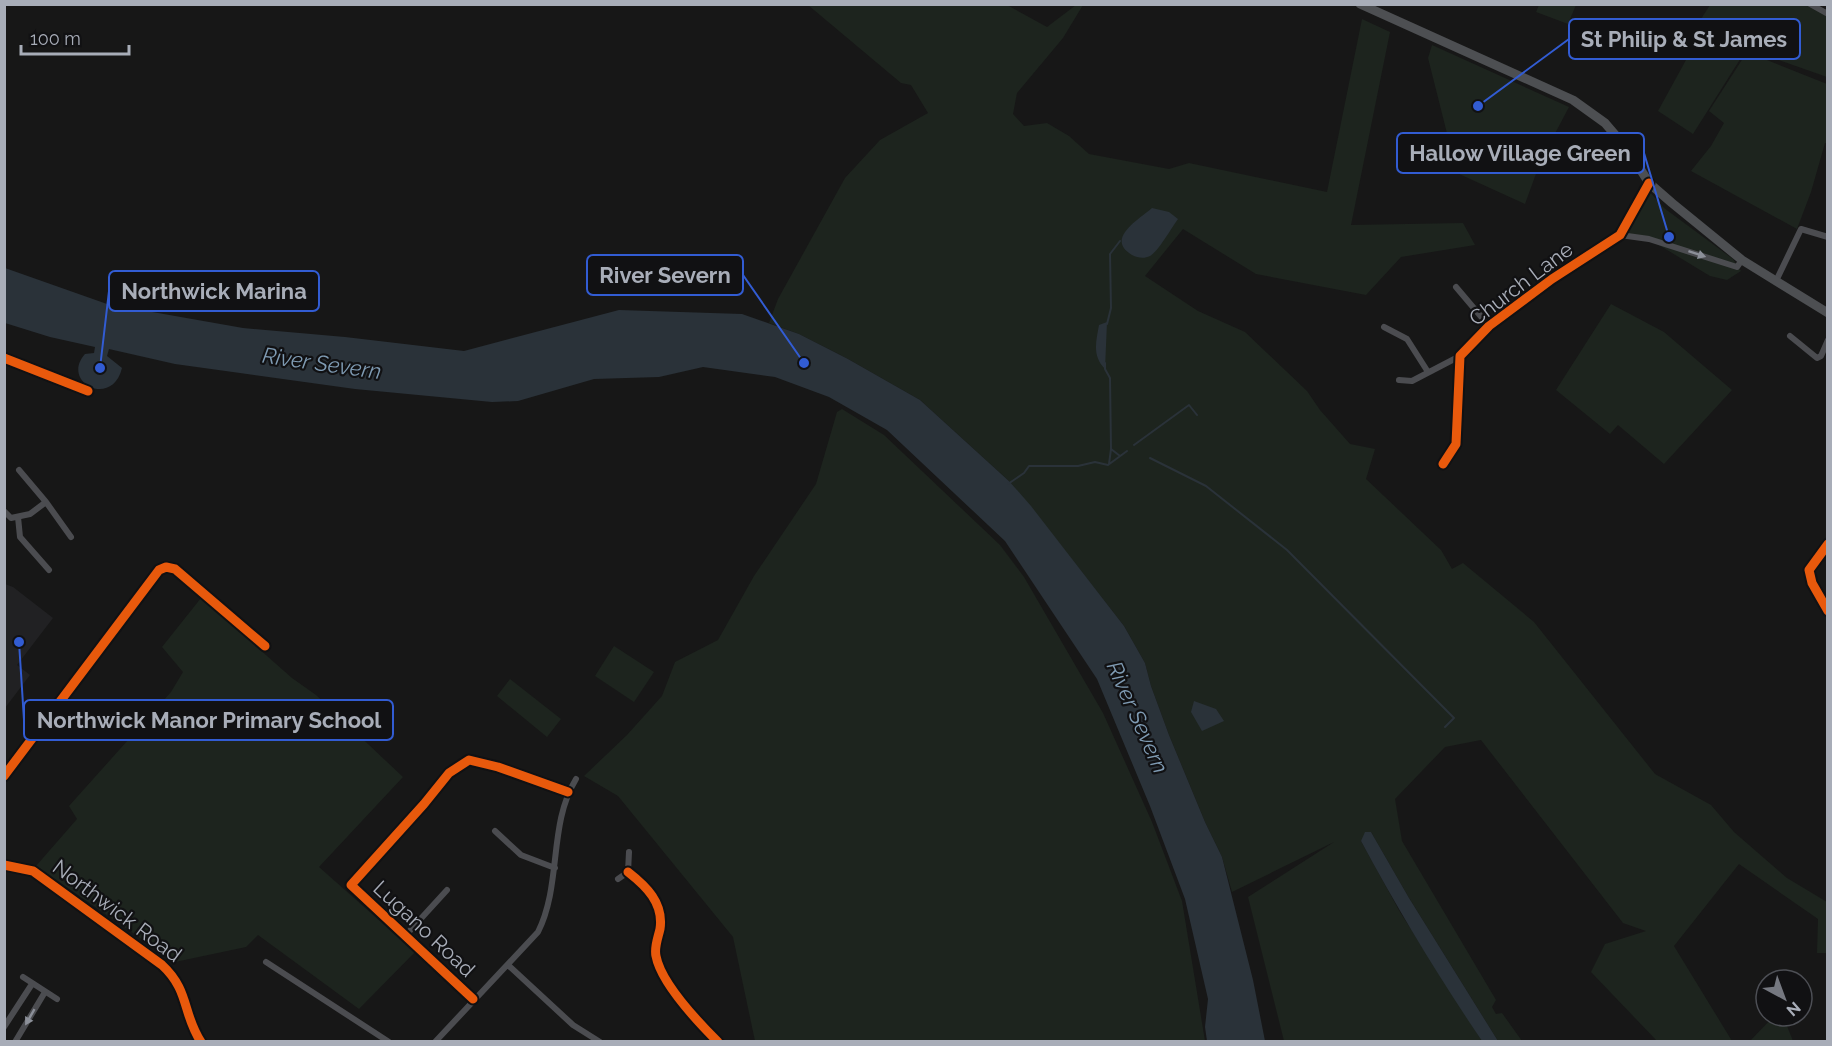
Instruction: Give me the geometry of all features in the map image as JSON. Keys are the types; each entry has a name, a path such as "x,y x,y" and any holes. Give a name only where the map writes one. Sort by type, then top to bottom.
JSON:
{"main road":[{"path":"1360,4 1574,100 1605,123 1629,151 1648,183 1742,260 1827,313"}],"street":[{"path":"1810,4 1827,14"},
{"name":"Church Lane","path":"1399,380 1412,381 1460,356 1489,326 1552,279 1620,235 1648,183"},
{"path":"1776,281 1801,229 1827,237"},
{"path":"1620,235 1649,239 1737,267 1742,260"},
{"path":"1456,287 1489,326"},
{"path":"1384,327 1407,339 1428,372"},
{"path":"1790,336 1817,358 1821,356 1827,340"},
{"name":"Church Lane","path":"1443,464 1456,444 1460,356"},
{"path":"4,358 88,391"},
{"path":"19,470 71,537"},
{"path":"4,511 11,518 18,517 30,514 46,502"},
{"path":"18,517 20,537 49,570"},
{"path":"1827,544 1809,570 1812,583 1827,611"},
{"path":"4,776 159,570 166,567 175,569 265,646"},
{"name":"Lugano Road","path":"473,999 351,885 449,773 469,760 498,767 568,792"},
{"path":"435,1041 538,932 546,915 562,812 568,792 576,779"},
{"path":"495,831 521,855 555,868"},
{"path":"628,872 629,852"},
{"name":"Northwick Road","path":"5,867 33,871 162,965 174,976 182,989 193,1029 201,1041"},
{"path":"618,879 628,872"},
{"path":"628,872 643,884 658,906 660,928 655,948 662,973 682,1002 718,1041"},
{"path":"405,936 447,890"},
{"path":"266,962 389,1041"},
{"path":"508,965 573,1025 600,1041"},
{"path":"23,977 57,999"},
{"path":"4,1027 32,984"},
{"path":"15,1041 45,992"}],"shaded area":[{"path":"1539,4 1576,5 1568,24 1536,12"},
{"path":"808,5 1007,5 1047,27 1076,5 1083,5 1063,38 1017,93 1013,114 1024,126 1047,123 1069,136 1089,154 1169,169 1189,163 1327,192 1362,19 1390,32 1351,225 1463,223 1475,245 1401,257 1366,295 1256,274 1183,229 1145,276 1198,311 1245,332 1307,391 1320,410 1350,444 1375,449 1366,479 1441,550 1452,569 1463,563 1534,622 1655,774 1711,805 1734,832 1787,878 1827,902 1826,953 1817,953 1818,919 1739,864 1674,946 1732,1041 1657,1041 1591,972 1605,944 1646,931 1623,923 1481,740 1445,747 1395,799 1402,841 1496,1000 1492,1007 1496,1014 1502,1013 1522,1041 1498,1041 1371,832 1361,841 1400,912 1482,1041 1284,1041 1248,897 1334,842 1232,892 1222,857 1169,735 1145,663 1124,626 1038,516 1010,482 920,400 799,334 769,323 778,299 845,178 880,140 928,113 911,85 901,83"},
{"path":"1710,5 1810,5 1827,16 1827,77 1742,47 1699,22"},
{"path":"1703,29 1744,53 1693,134 1658,111"},
{"path":"1432,45 1569,107 1541,160 1525,204 1457,173 1428,58"},
{"path":"1747,52 1827,84 1827,143 1825,143 1811,192 1797,229 1691,171 1711,146 1724,123 1709,111"},
{"path":"1648,190 1664,208 1733,259 1741,271 1727,280 1710,276 1649,239 1620,235"},
{"path":"1611,304 1664,332 1732,390 1664,464 1618,425 1610,434 1556,390"},
{"path":"842,409 884,435 1000,545 1024,577 1103,713 1152,822 1182,901 1205,1041 755,1041 733,937 618,796 584,776 627,735 662,696 675,662 718,640 754,576 816,484 837,412"},
{"path":"5,584 13,587 53,618 17,665 30,675 5,708"},
{"path":"201,598 292,678 316,695 403,777 319,867 415,952 359,1009 258,935 246,947 175,962 36,866 77,819 69,806 171,692 183,672 162,647"},
{"path":"614,646 654,672 634,702 595,676"},
{"path":"510,679 561,719 547,737 497,696"},
{"path":"1762,1028 1788,1028 1793,1041 1750,1041"}],"water":[{"path":"1152,208 1169,212 1178,219 1153,254 1146,258 1136,257 1125,249 1122,243 1123,236 1132,224"},
{"path":"5,268 107,304 243,328 464,351 619,310 742,314 799,334 920,400 1010,482 1031,506 1124,626 1145,663 1169,735 1222,857 1253,980 1265,1041 1207,1041 1205,1027 1208,999 1185,899 1150,806 1097,679 1005,541 887,430 829,397 775,377 703,367 659,377 594,379 518,401 492,402 355,389 175,364 109,349 107,356 122,368 117,380 108,387 99,389 83,382 79,374 79,364 85,354 94,353 95,347 50,337 5,323"},
{"path":"1107,322 1105,369 1098,359 1096,343 1099,325"},
{"path":"1194,701 1216,709 1224,721 1202,731 1191,712"},
{"path":"1365,832 1371,832 1498,1041 1482,1041 1450,992 1361,841"}],"waterway":[{"path":"1107,324 1111,308 1110,254 1120,241"},
{"path":"1105,363 1105,369 1110,378 1111,449 1120,456"},
{"path":"1134,445 1189,405 1197,415"},
{"path":"1109,464 1111,449"},
{"path":"1008,484 1024,473 1029,466 1078,466 1095,462 1108,465 1127,451"},
{"path":"1150,458 1206,486 1287,550 1454,718 1445,727"}],"cycle path":[{"path":"1443,464 1456,444 1460,356 1489,326 1552,279 1620,235 1649,183"},
{"path":"4,358 88,391"},
{"path":"1828,544 1809,570 1812,583 1828,611"},
{"path":"4,776 159,570 166,567 175,569 265,646"},
{"path":"473,999 351,885 449,773 469,760 498,767 568,792"},
{"path":"4,865 33,871 162,965 182,993 201,1042"},
{"path":"628,872 647,889 659,911 661,920 656,946 659,967 681,1002 718,1042"}],"place":[{"name":"St Philip & St James","path":"1478,106"},
{"name":"Hallow Village Green","path":"1669,237"},
{"name":"River Severn","path":"804,363"},
{"name":"Northwick Marina","path":"100,368"},
{"name":"Northwick Manor Primary School","path":"19,642"}]}
